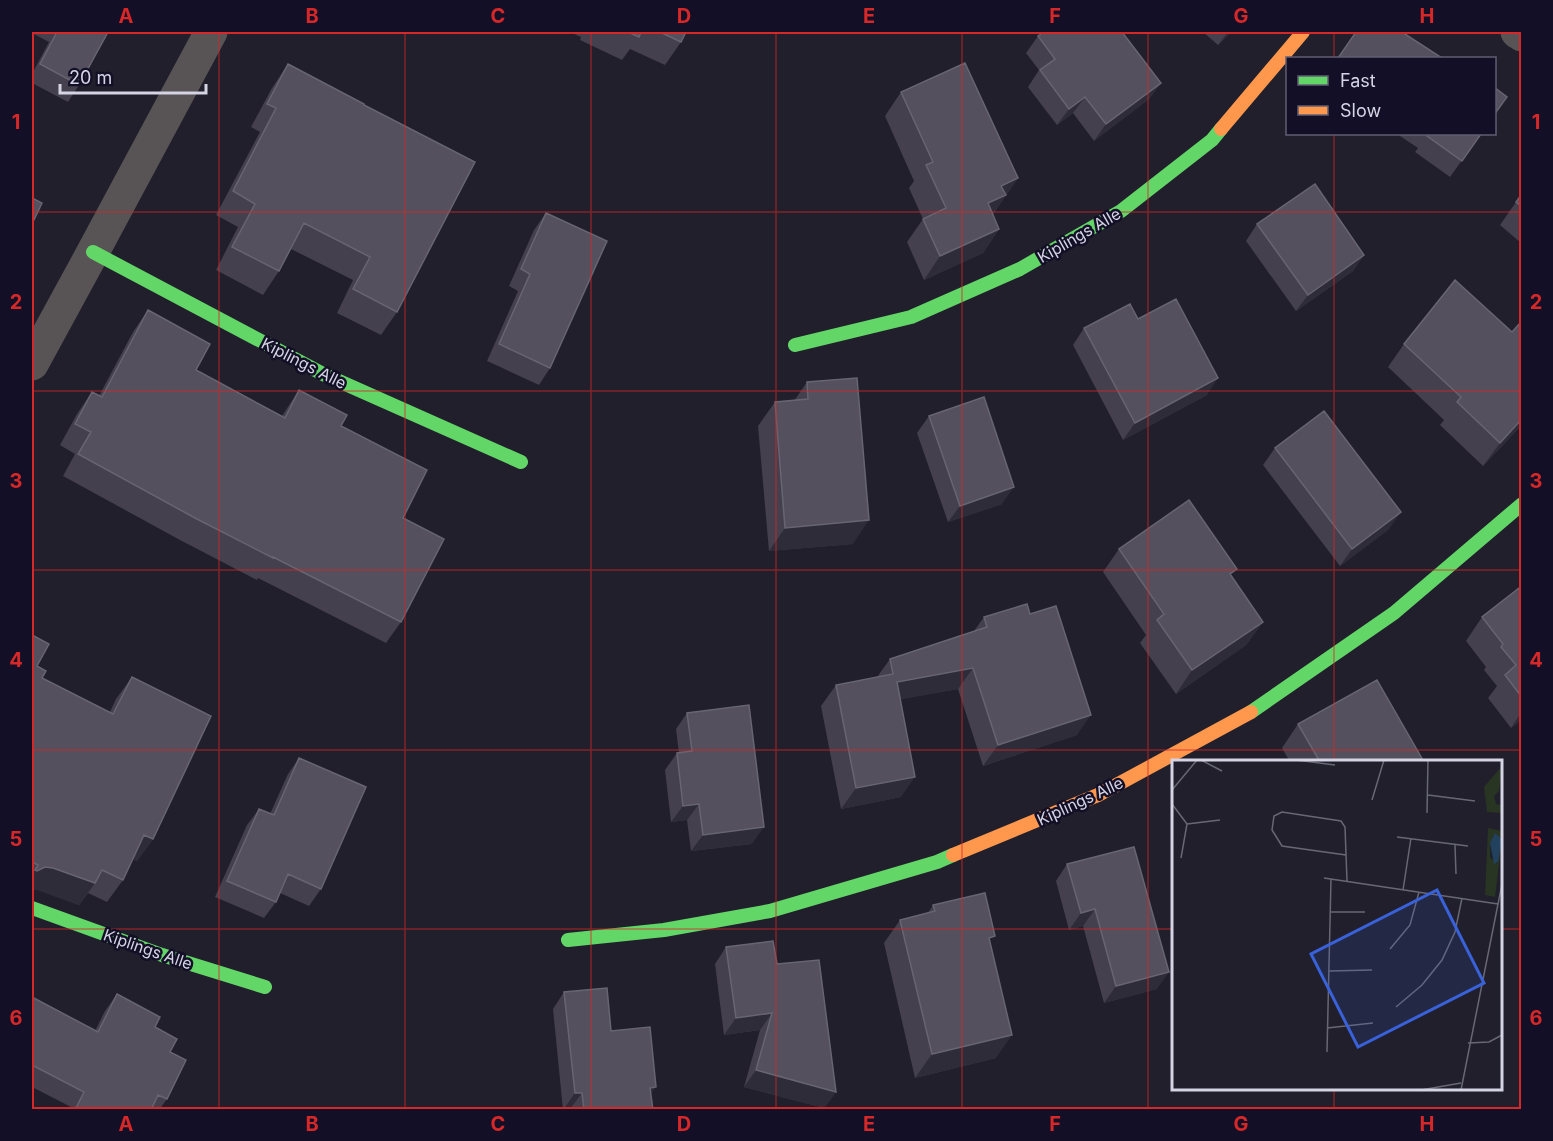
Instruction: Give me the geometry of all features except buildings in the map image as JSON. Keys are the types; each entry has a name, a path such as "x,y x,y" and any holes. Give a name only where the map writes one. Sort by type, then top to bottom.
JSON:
{"street":[{"path":"32,364 211,32"},
{"name":"Kiplings Alle","path":"795,345 911,317 1020,269 1121,211 1212,140 1303,32"},
{"path":"1517,32 1521,35"},
{"name":"Kiplings Alle","path":"93,252 323,374 521,462"},
{"name":"Kiplings Alle","path":"568,940 664,930 770,911 937,862 1098,795 1251,712 1394,613 1521,504"},
{"name":"Kiplings Alle","path":"32,908 162,955 265,987"}],"traffic: fast":[{"path":"795,345 911,317 1020,269 1121,211 1212,140 1221,129"},
{"path":"93,252 323,374 521,462"},
{"path":"1251,712 1394,613 1522,504"},
{"path":"568,940 664,930 770,911 937,862 953,855"},
{"path":"32,908 162,955 265,987"}],"traffic: slow":[{"path":"1221,129 1303,32"},
{"path":"953,855 1098,795 1251,712"}]}
